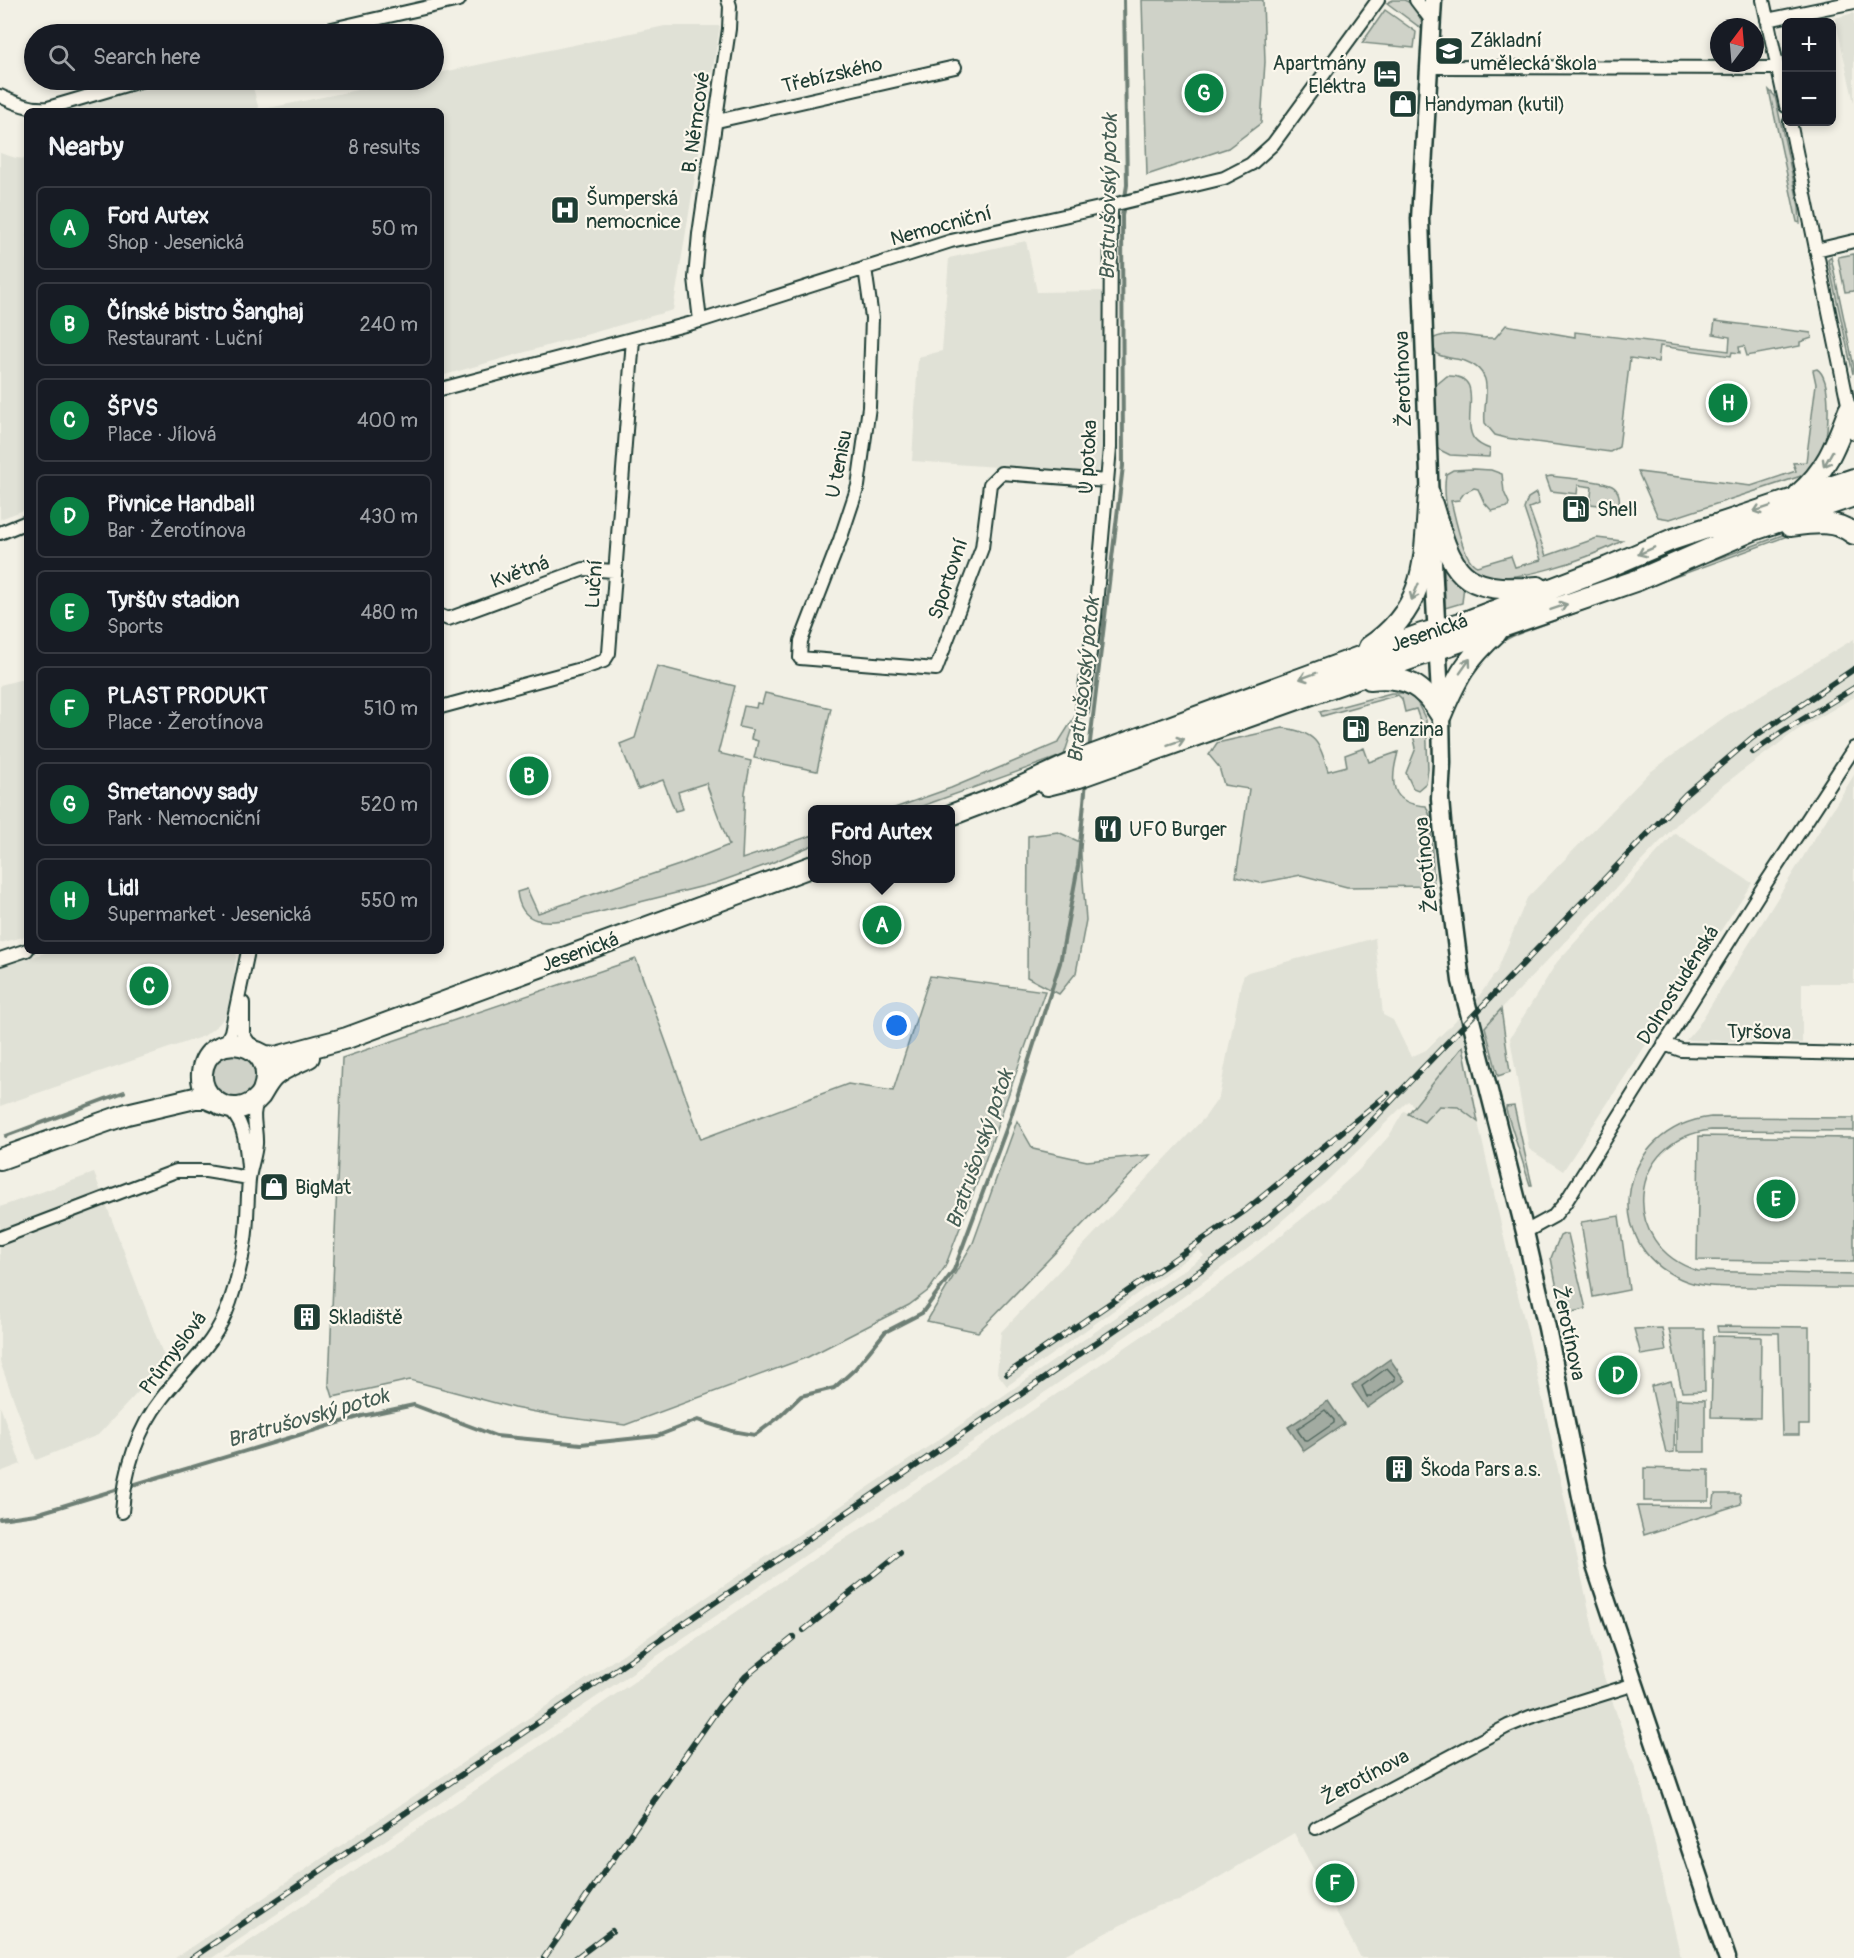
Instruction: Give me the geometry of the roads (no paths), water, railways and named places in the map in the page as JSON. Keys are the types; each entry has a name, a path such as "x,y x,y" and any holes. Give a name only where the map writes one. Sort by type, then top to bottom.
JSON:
{"main road":[{"path":"1793,498 1809,485 1825,466 1852,415"},
{"name":"Jesenická","path":"1437,640 1466,622 1671,540 1854,479"},
{"path":"1429,493 1446,550 1461,572 1471,580 1497,589 1560,585"},
{"path":"1347,672 1375,643 1397,625 1419,586 1429,493"},
{"name":"Jesenická","path":"955,813 1437,640 1504,626 1638,580 1751,531 1854,496"},
{"path":"1751,531 1819,522 1841,526 1854,534"},
{"path":"1441,716 1462,669 1479,648 1504,626"},
{"path":"1347,672 1408,682 1431,699 1441,716"},
{"name":"Jesenická","path":"0,1159 127,1114 190,1084 204,1063 218,1048 238,1044 265,1056 276,1057 346,1038 808,868"},
{"name":"Jesenická","path":"127,1114 195,1098 206,1098 218,1104 239,1108 250,1104 261,1094 276,1074 346,1038"},
{"path":"256,1052 262,1059 267,1075 261,1094"},
{"path":"204,1063 202,1076 204,1088 218,1104"}],"street":[{"path":"354,24 459,0"},
{"name":"B. Němcové","path":"700,321 695,279 699,234 729,29 728,0"},
{"name":"Nemocniční","path":"444,388 700,321 951,241 1224,178 1251,164 1273,144 1378,0"},
{"path":"1416,0 1432,21"},
{"name":"Žerotínova","path":"1426,0 1432,21"},
{"name":"Žerotínova","path":"1433,0 1420,219 1429,493 1441,716 1442,823 1457,962 1547,1328 1595,1566 1727,1958"},
{"path":"1763,0 1782,84"},
{"path":"1767,20 1854,2"},
{"name":"Třebízského","path":"717,121 955,67"},
{"path":"1430,67 1779,68"},
{"path":"48,108 109,90"},
{"path":"0,96 35,108"},
{"path":"1791,126 1854,433"},
{"name":"U potoka","path":"1082,710 1095,617 1110,448 1120,203"},
{"path":"1816,250 1854,241"},
{"name":"U tenisu","path":"800,658 801,641 858,486 869,407 872,318 865,268"},
{"name":"Luční","path":"444,706 604,661 609,653 633,339"},
{"name":"Sportovní","path":"800,658 936,669 982,548 990,484 1001,473 1107,481"},
{"path":"0,533 24,523"},
{"name":"Květná","path":"444,617 448,619 584,569 614,571"},
{"name":"Dolnostudénská","path":"1525,1232 1554,1216 1565,1203 1854,748"},
{"path":"0,958 24,951"},
{"path":"218,1048 230,1035 248,954"},
{"path":"244,978 243,1035 256,1052"},
{"name":"Tyršova","path":"1664,1044 1681,1050 1854,1054"},
{"name":"Průmyslová","path":"122,1506 126,1474 134,1446 145,1423 162,1398 205,1349 221,1324 230,1301 246,1238 249,1178 256,1140 254,1111 261,1094"},
{"name":"Průmyslová","path":"218,1104 234,1113 240,1124 246,1147 249,1178"},
{"path":"0,1238 176,1171 206,1171 249,1178"},
{"name":"Žerotínova","path":"1316,1828 1508,1726 1635,1684"}],"water":[{"path":"1390,1359 1405,1381 1367,1408 1352,1386"},
{"path":"1328,1401 1344,1424 1304,1451 1288,1427"}],"waterway":[{"name":"Bratrušovský potok","path":"1089,750 1123,466 1122,216 1127,185 1124,0"},
{"name":"Bratrušovský potok","path":"129,1486 362,1416 414,1405 496,1436 581,1444 657,1436 698,1420 732,1431 755,1435 778,1418 801,1396 834,1388 855,1369 885,1332 922,1313 954,1270 1010,1119 1060,963 1078,866 1086,781"},
{"path":"6,1136 124,1092"},
{"name":"Bratrušovský potok","path":"0,1519 36,1514 122,1488"}],"railway":[{"path":"192,1958 1005,1405 1230,1249 1286,1203 1349,1145 1686,794 1752,738 1854,669"},
{"path":"1753,752 1854,688"},
{"path":"1007,1374 1246,1210 1388,1094"},
{"path":"804,1630 900,1553"},
{"path":"544,1958 720,1706 746,1676 794,1637"},
{"path":"576,1958 612,1931"}],"place":[{"name":"Základní umělecká škola","path":"1449,51"},
{"name":"Apartmány Elektra","path":"1387,74"},
{"name":"Smetanovy sady","path":"1204,93"},
{"name":"Handyman (kutil)","path":"1403,104"},
{"name":"Šumperská nemocnice","path":"565,210"},
{"name":"Lidl","path":"1728,403"},
{"name":"Shell","path":"1576,509"},
{"name":"Benzina","path":"1356,729"},
{"name":"Čínské bistro Šanghaj","path":"529,776"},
{"name":"UFO Burger","path":"1108,829"},
{"name":"Ford Autex","path":"882,925"},
{"name":"ŠPVS","path":"149,986"},
{"name":"BigMat","path":"274,1187"},
{"name":"Tyršův stadion","path":"1776,1199"},
{"name":"Skladiště","path":"307,1317"},
{"name":"Pivnice Handball","path":"1618,1375"},
{"name":"Škoda Pars a.s.","path":"1399,1469"},
{"name":"PLAST PRODUKT","path":"1335,1883"}]}
